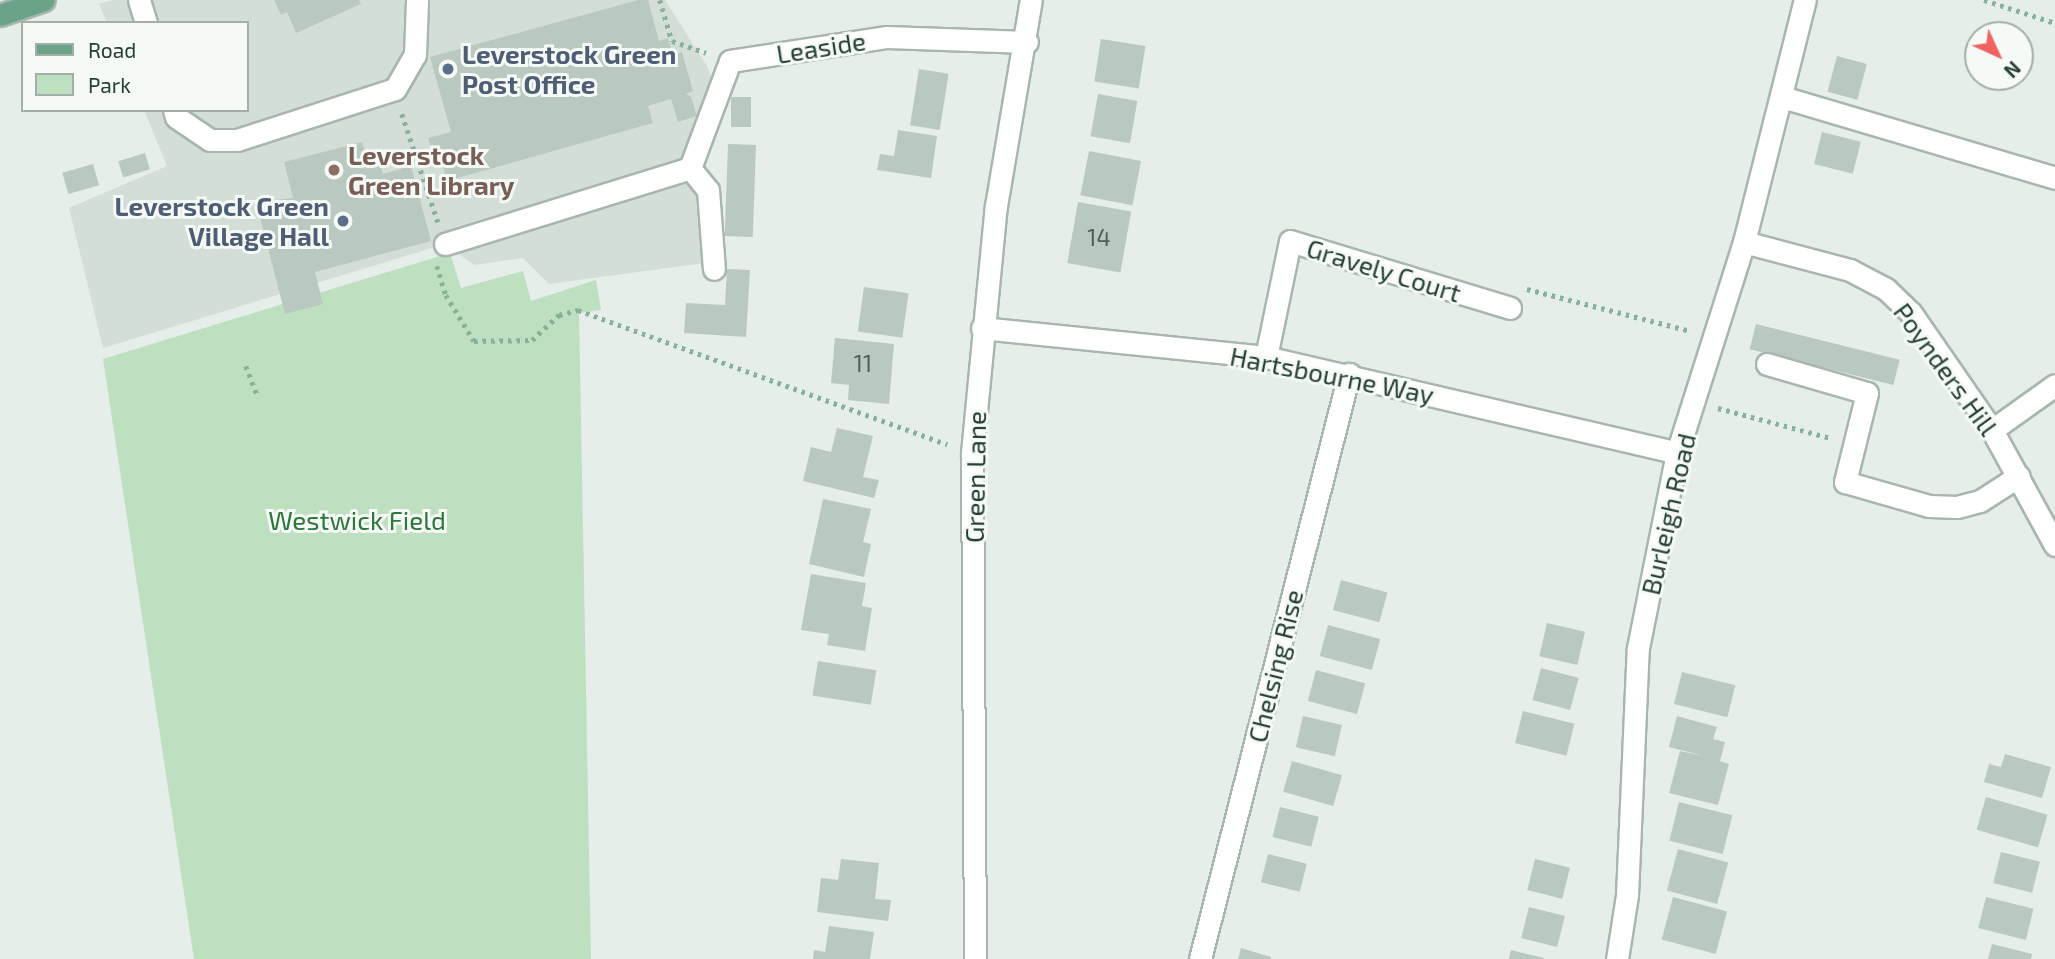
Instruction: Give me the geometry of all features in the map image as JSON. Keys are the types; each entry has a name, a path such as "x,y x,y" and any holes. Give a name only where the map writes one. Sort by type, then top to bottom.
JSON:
{"main road":[{"path":"0,15 44,0"}],"street":[{"path":"139,0 145,21"},
{"path":"175,112 176,117 210,139 237,140 395,89 415,55 417,0"},
{"name":"Green Lane","path":"975,959 972,453 982,328 996,206 1027,42 1031,0"},
{"name":"Burleigh Road","path":"1617,959 1627,895 1639,648 1677,453 1717,338 1782,97 1805,0"},
{"name":"Leaside","path":"730,61 887,37 1027,42"},
{"path":"690,168 730,61"},
{"path":"1782,97 2055,178"},
{"path":"445,244 690,168"},
{"path":"690,168 708,190 714,269"},
{"name":"Gravely Court","path":"1266,357 1290,241 1510,308"},
{"name":"Poynders Hill","path":"1744,242 1850,270 1886,289 1911,313 1992,430 2055,545"},
{"name":"Hartsbourne Way","path":"982,328 1266,357 1349,374 1677,453"},
{"path":"1767,365 1867,393 1845,482 1929,506 1957,507 1980,501 2019,476"},
{"name":"Chelsing Rise","path":"1200,959 1349,374"},
{"path":"1992,430 2055,385"}],"path":[{"path":"660,0 672,41 730,61"},
{"path":"1984,0 2055,23"},
{"path":"395,89 445,244 437,266 446,295 474,341 532,340 559,315 578,310 972,453"},
{"path":"1510,308 1517,287 1717,338"},
{"path":"246,366 258,397"},
{"path":"1696,401 1856,445"}],"shaded area":[{"path":"113,0 665,0 707,66 725,111 695,187 712,262 549,284 523,258 474,265 445,244 103,348 69,208 167,166 145,112 248,112 248,21 106,21 99,4"}],"green space":[{"name":"Westwick Field","path":"450,253 461,288 523,271 531,301 596,280 601,310 579,313 591,959 194,959 103,359"}],"building":[{"path":"274,0 359,0 361,4 296,33 287,12 281,15"},
{"path":"638,0 648,0 659,41 668,38 673,55 682,52 693,91 686,94 691,97 697,116 678,122 671,99 648,106 653,123 447,181 441,159 434,161 428,138 451,132 430,57"},
{"path":"1101,39 1145,46 1139,89 1094,81"},
{"path":"1837,56 1867,64 1857,100 1827,92"},
{"path":"919,69 949,74 940,130 910,125"},
{"path":"1098,94 1137,101 1130,143 1091,136"},
{"path":"731,97 751,97 751,127 731,127"},
{"path":"898,130 937,136 931,178 877,170 880,154 894,156"},
{"path":"1822,132 1861,142 1853,174 1814,164"},
{"name":"Leverstock Green Village Hall","path":"362,142 369,166 380,163 383,174 411,166 431,241 315,272 323,304 285,314 256,202 293,198 284,162"},
{"path":"728,144 756,145 753,237 725,236"},
{"path":"1089,151 1141,161 1132,205 1080,195"},
{"path":"145,153 150,169 123,177 118,161"},
{"path":"93,164 99,185 68,194 62,173"},
{"path":"1078,202 1131,211 1120,272 1067,263"},
{"path":"727,269 750,270 746,337 684,333 686,303 725,305"},
{"path":"864,287 909,293 902,338 858,332"},
{"path":"1756,324 1900,360 1893,385 1750,349"},
{"path":"835,338 894,344 889,404 848,400 849,385 831,383"},
{"path":"837,428 873,436 863,477 879,480 874,498 803,481 811,447 831,452"},
{"path":"823,499 871,509 863,542 871,544 864,577 809,564"},
{"path":"811,574 866,583 862,606 872,608 865,651 827,645 829,634 801,630"},
{"path":"1341,580 1387,592 1379,622 1333,610"},
{"path":"1547,623 1585,632 1577,665 1539,656"},
{"path":"1328,625 1380,639 1372,670 1320,656"},
{"path":"818,661 876,670 871,705 813,696"},
{"path":"1541,668 1579,678 1570,710 1532,700"},
{"path":"1316,670 1365,683 1357,714 1308,701"},
{"path":"1682,672 1735,685 1727,717 1674,704"},
{"path":"1523,711 1574,724 1566,756 1515,743"},
{"path":"1303,716 1342,725 1335,756 1296,747"},
{"path":"1677,716 1717,727 1713,739 1725,742 1720,761 1729,764 1718,805 1669,793 1680,751 1704,756 1669,747"},
{"path":"2005,754 2051,767 2042,798 1984,782 1989,764 2001,767"},
{"path":"1292,761 1342,775 1333,806 1283,792"},
{"path":"1986,797 2048,815 2038,847 1977,830"},
{"path":"1679,802 1732,815 1723,854 1669,841"},
{"path":"1280,807 1319,817 1311,847 1273,837"},
{"path":"1678,849 1728,862 1717,904 1667,891"},
{"path":"2001,852 2040,862 2032,893 1993,883"},
{"path":"1268,854 1307,864 1300,892 1261,882"},
{"path":"841,859 879,863 875,899 891,900 888,921 817,912 821,878 838,880"},
{"path":"1535,859 1570,868 1562,899 1527,890"},
{"path":"1673,897 1727,911 1716,954 1662,940"},
{"path":"1986,897 2034,909 2026,940 1978,928"},
{"path":"1529,907 1565,916 1557,947 1521,938"},
{"path":"829,926 874,932 870,959 813,959 814,950 825,952"},
{"path":"1992,944 2032,954 2031,959 1988,959"},
{"path":"1241,948 1271,957 1271,959 1238,959"},
{"path":"1511,950 1544,958 1509,959"}],"place":[{"name":"Leverstock Green Post Office","path":"448,69"},
{"name":"Leverstock Green Library","path":"334,170"},
{"name":"Leverstock Green Village Hall","path":"343,221"}]}
